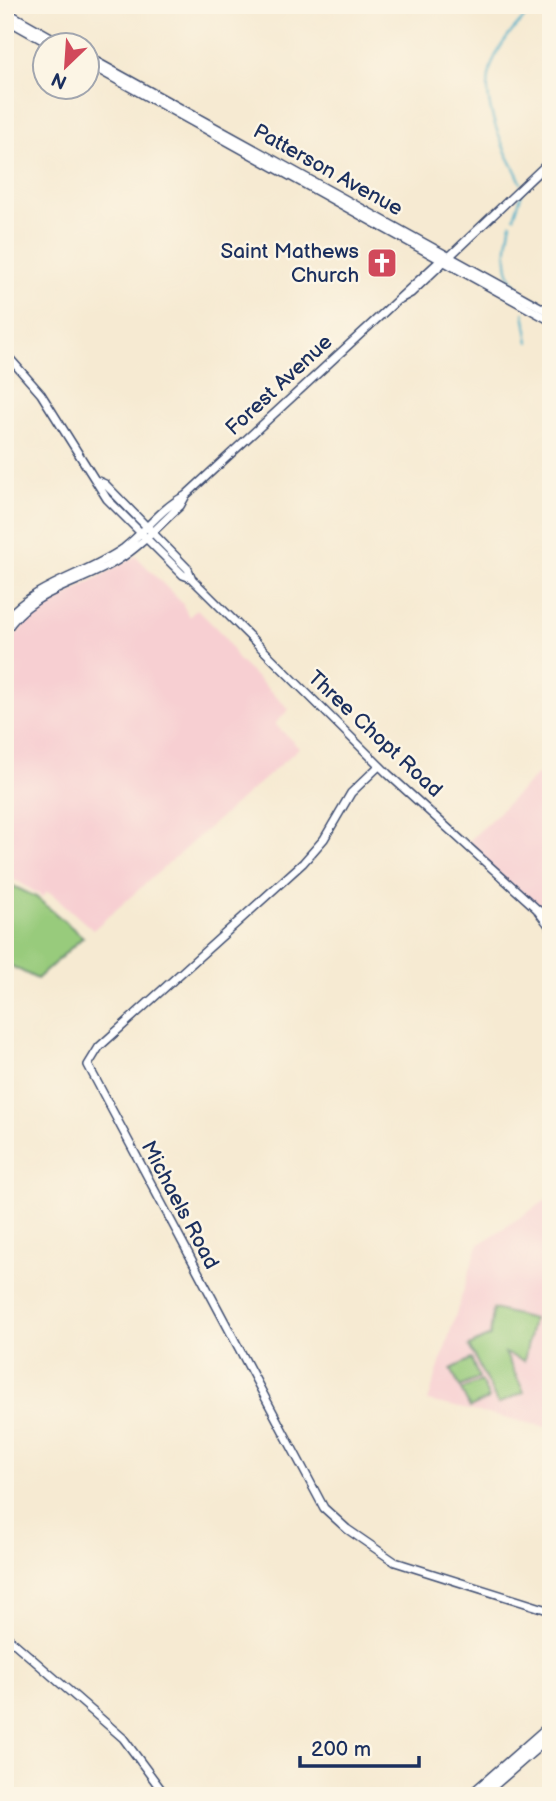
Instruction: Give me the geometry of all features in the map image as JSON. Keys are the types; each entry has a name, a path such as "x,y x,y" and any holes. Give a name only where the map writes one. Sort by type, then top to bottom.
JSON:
{"highway":[{"path":"470,1796 551,1725"},
{"path":"481,1796 551,1735"}],"main road":[{"path":"5,11 42,32"},
{"path":"5,19 32,34"},
{"name":"Patterson Avenue","path":"102,65 551,321"},
{"name":"Patterson Avenue","path":"102,72 444,259 551,313"},
{"name":"Forest Avenue","path":"5,632 23,609 43,595 109,566 180,506 185,496 551,160"},
{"name":"Three Chopt Road","path":"5,353 33,383 107,499 188,569 192,579 379,766 538,911 551,928"},
{"name":"Forest Avenue","path":"5,620 40,589 109,557 146,533"},
{"name":"Michaels Road","path":"379,766 347,798 314,852 99,1047 89,1059 90,1072 324,1508 347,1529 395,1562 551,1611"},
{"name":"Three Chopt Road","path":"538,911 551,918"},
{"path":"5,1635 123,1738 166,1796"}],"shaded area":[{"path":"136,556 182,603 189,617 197,609 224,636 238,660 289,709 275,724 299,748 93,930 52,894 46,892 43,897 5,877 5,649 33,614"},
{"path":"551,761 551,923 466,844"},
{"path":"551,1197 551,1428 428,1401 478,1245"}],"green space":[{"path":"5,882 36,897 83,937 37,979 5,963"},
{"path":"493,1309 533,1319 524,1361 505,1353 524,1392 498,1404 469,1346 490,1336"},
{"path":"471,1359 479,1378 460,1387 451,1369"},
{"path":"481,1381 489,1399 470,1408 461,1390"}],"waterway":[{"path":"521,183 493,120 488,83 497,52 507,37 537,5"},
{"path":"514,217 523,190"},
{"path":"511,223 507,266 518,289"},
{"path":"524,313 529,342"}],"place":[{"name":"Saint Mathews Church","path":"382,263"}]}
